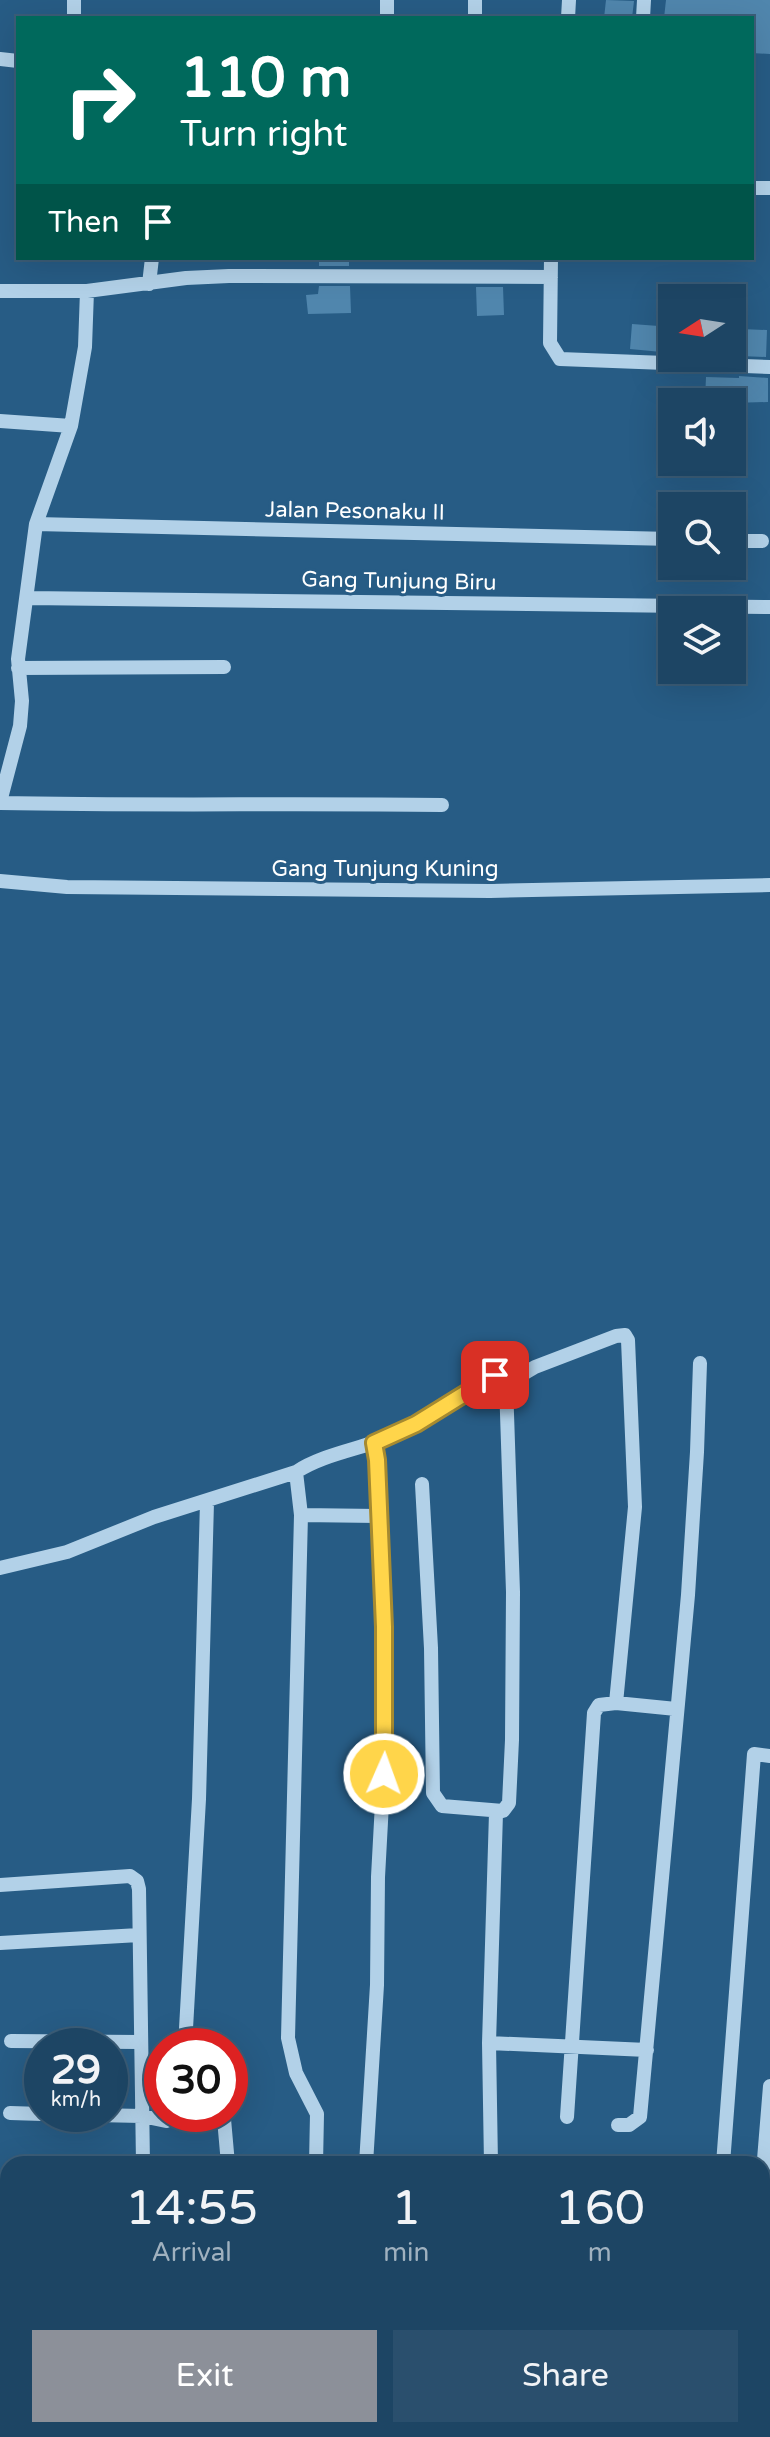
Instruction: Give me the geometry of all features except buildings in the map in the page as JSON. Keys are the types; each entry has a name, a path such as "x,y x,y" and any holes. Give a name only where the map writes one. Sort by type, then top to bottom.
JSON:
{"street":[{"path":"149,284 152,260"},
{"path":"551,260 550,343 560,359 770,367"},
{"path":"0,291 87,291 229,276 551,277"},
{"path":"87,291 85,347 71,426 36,524 18,668 22,701 20,726 0,803 442,805"},
{"path":"0,421 71,426"},
{"name":"Jalan Pesonaku II","path":"36,524 658,539"},
{"path":"746,541 762,541"},
{"name":"Gang Tunjung Biru","path":"28,598 770,607"},
{"path":"18,668 224,667"},
{"name":"Gang Tunjung Kuning","path":"0,881 67,887 490,891 770,885"},
{"path":"506,1384 535,1367 616,1336 625,1335 628,1340 635,1507 616,1703"},
{"path":"618,2125 629,2125 640,2117 688,1595 700,1363"},
{"path":"0,1568 67,1552 139,1523 374,1443 416,1424 495,1375 506,1384 513,1592 509,1803 507,1808 496,1813 442,1806 433,1793 431,1648 422,1484"},
{"path":"366,2156 377,1985 378,1877 385,1748 384,1627 374,1443"},
{"path":"296,1472 301,1515 288,2038 296,2073 317,2114 316,2156"},
{"path":"186,2028 199,1799 207,1502"},
{"path":"301,1515 378,1516"},
{"path":"567,2117 594,1713 599,1705 616,1703 676,1709"},
{"path":"724,2156 754,1754 770,1756"},
{"path":"491,2156 489,2043 496,1813"},
{"path":"0,1885 130,1876 137,1881 143,2156"},
{"path":"0,1943 139,1935"},
{"path":"11,2041 139,2042"},
{"path":"489,2043 647,2050"},
{"path":"764,2156 770,2086"},
{"path":"10,2113 24,2113"},
{"path":"128,2116 142,2116"},
{"path":"225,2132 227,2156"}],"route":[{"path":"384,1774 384,1627 374,1443 416,1424 495,1375"}]}
